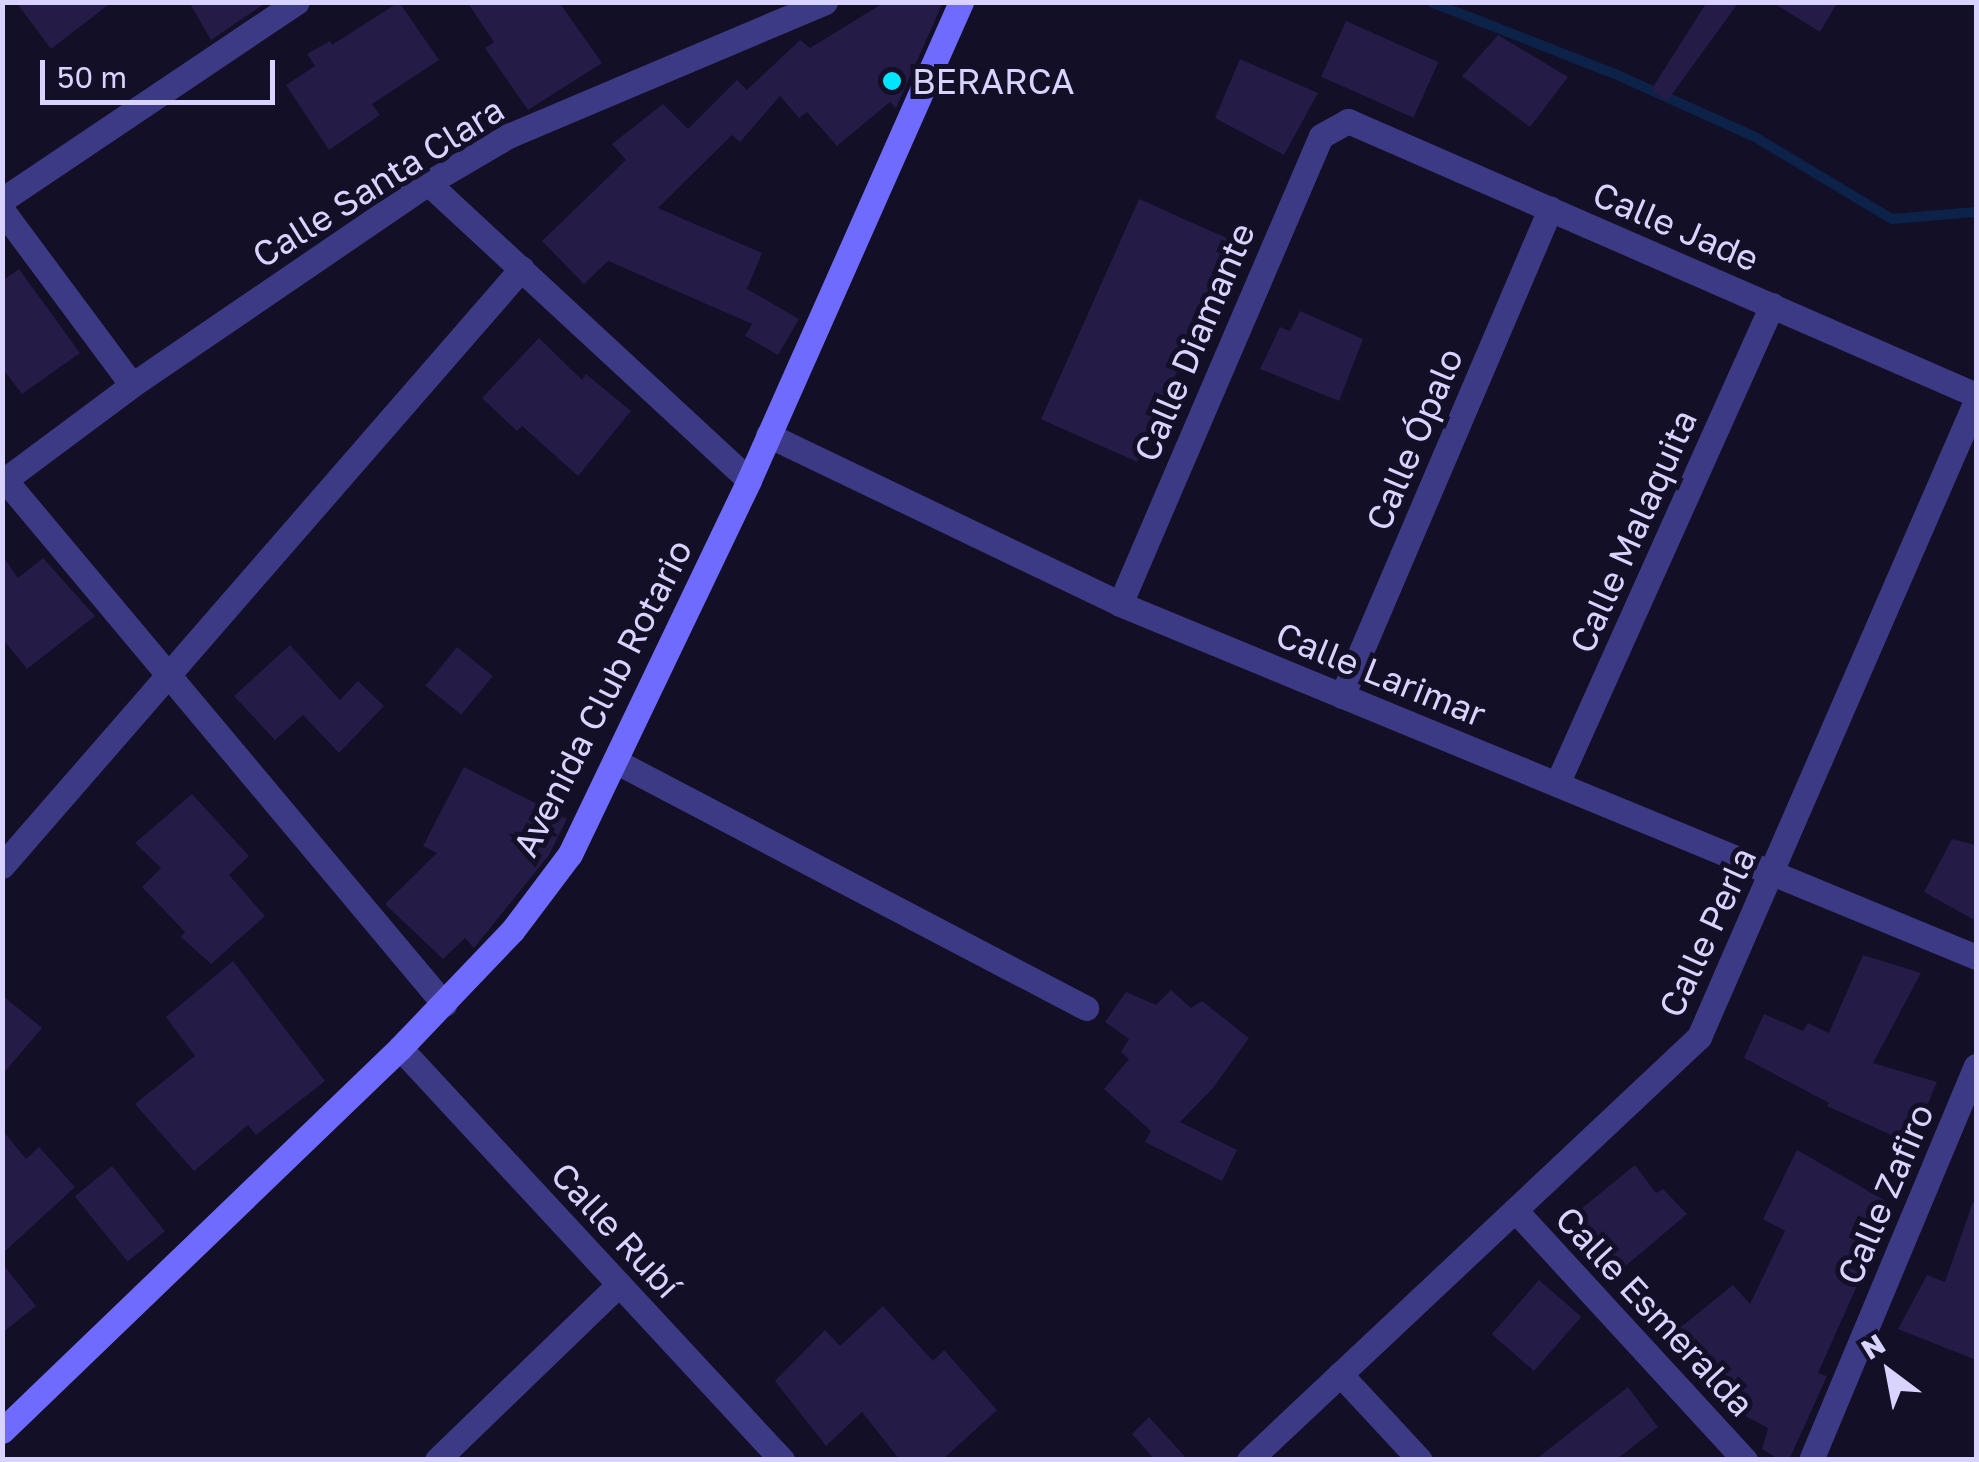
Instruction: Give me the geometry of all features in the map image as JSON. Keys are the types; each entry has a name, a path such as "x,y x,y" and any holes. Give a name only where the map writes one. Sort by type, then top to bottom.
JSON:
{"main road":[{"name":"Avenida Club Rotario","path":"2,1431 444,1004 512,931 570,854 749,480 960,2"}],"street":[{"path":"2,200 297,2"},
{"name":"Calle Santa Clara","path":"4,481 132,385 428,183 508,136 825,2"},
{"name":"Calle Jade","path":"1348,122 1976,398"},
{"name":"Calle Diamante","path":"1120,604 1321,136 1348,122"},
{"path":"428,183 749,480"},
{"name":"Calle Ópalo","path":"1342,696 1550,209"},
{"path":"2,210 132,385"},
{"path":"2,866 169,680 522,268"},
{"name":"Calle Malaquita","path":"1558,784 1772,306"},
{"name":"Calle Perla","path":"1249,1460 1700,1037 1774,874 1976,398"},
{"name":"Calle Larimar","path":"768,435 1120,604 1976,957"},
{"path":"4,481 444,1004"},
{"path":"615,761 1086,1008"},
{"name":"Calle Rubí","path":"400,1048 782,1460"},
{"name":"Calle Zafiro","path":"1811,1460 1976,1066"},
{"name":"Calle Esmeralda","path":"1514,1210 1744,1460"},
{"path":"447,1456 618,1284"},
{"path":"1340,1374 1420,1460"}],"building":[{"path":"16,2 112,2 51,49"},
{"path":"189,2 267,2 211,40"},
{"path":"399,2 439,60 372,104 380,115 329,150 286,85 315,66 307,54 330,41 332,45"},
{"path":"467,2 559,2 602,63 528,110 485,48 494,42"},
{"path":"885,2 943,2 896,108 890,102 837,146 807,112 799,118 780,96 740,142 732,135 658,208 762,253 747,289 799,319 778,355 745,336 752,324 608,261 584,284 542,241 626,160 612,144 663,104 688,129 737,80 747,90 800,40 810,48"},
{"path":"1707,2 1739,2 1667,101 1651,90"},
{"path":"1772,2 1838,2 1820,32"},
{"path":"1346,21 1438,62 1413,118 1321,77"},
{"path":"1498,35 1568,77 1530,127 1462,76"},
{"path":"1240,59 1318,93 1284,155 1215,118"},
{"path":"1139,199 1235,242 1137,462 1041,419"},
{"path":"19,269 80,353 22,394 2,368 2,281"},
{"path":"1300,311 1363,339 1339,401 1260,369 1280,327 1290,331"},
{"path":"539,338 582,380 586,374 631,411 578,476 522,426 517,431 482,398"},
{"path":"2,555 18,578 43,558 95,616 27,669 2,638"},
{"path":"290,645 340,700 358,681 384,706 339,753 303,715 275,740 234,696"},
{"path":"457,647 493,676 461,715 426,686"},
{"path":"464,767 567,819 549,855 474,948 465,938 443,959 385,904 437,853 423,846"},
{"path":"192,794 249,856 229,875 265,916 211,964 181,937 185,932 142,887 161,868 135,843"},
{"path":"1952,839 1976,845 1976,921 1924,892"},
{"path":"1863,955 1921,973 1873,1063 1937,1082 1911,1144 1827,1106 1829,1103 1744,1058 1764,1014 1803,1031 1808,1023 1829,1033"},
{"path":"233,961 325,1081 256,1135 248,1125 194,1171 135,1104 195,1056 166,1017"},
{"path":"1171,990 1191,1008 1202,1001 1249,1038 1213,1088 1180,1122 1237,1150 1222,1181 1145,1142 1151,1131 1104,1089 1129,1059 1121,1052 1129,1039 1105,1022 1126,992 1156,1005"},
{"path":"2,995 42,1028 2,1075"},
{"path":"2,1130 26,1159 39,1147 75,1187 2,1254"},
{"path":"1797,1150 1893,1205 1818,1373 1827,1376 1789,1460 1780,1460 1762,1449 1768,1428 1747,1417 1676,1331 1733,1285 1750,1304 1785,1231 1763,1219"},
{"path":"1635,1165 1656,1193 1663,1189 1687,1214 1623,1268 1576,1213"},
{"path":"112,1166 165,1231 128,1261 75,1196"},
{"path":"1973,1202 1976,1360 1898,1329 1927,1275 1945,1282"},
{"path":"2,1263 36,1306 2,1333"},
{"path":"1539,1280 1581,1317 1534,1371 1492,1334"},
{"path":"883,1306 933,1361 944,1350 997,1410 942,1460 900,1460 862,1412 826,1446 775,1381 825,1330 840,1346"},
{"path":"1628,1387 1658,1427 1616,1460 1535,1460"},
{"path":"1149,1417 1188,1460 1155,1460 1132,1434"}],"waterway":[{"path":"1431,2 1615,74 1755,137 1892,219 1976,212"}],"place":[{"name":"BERARCA","path":"892,81"}]}
